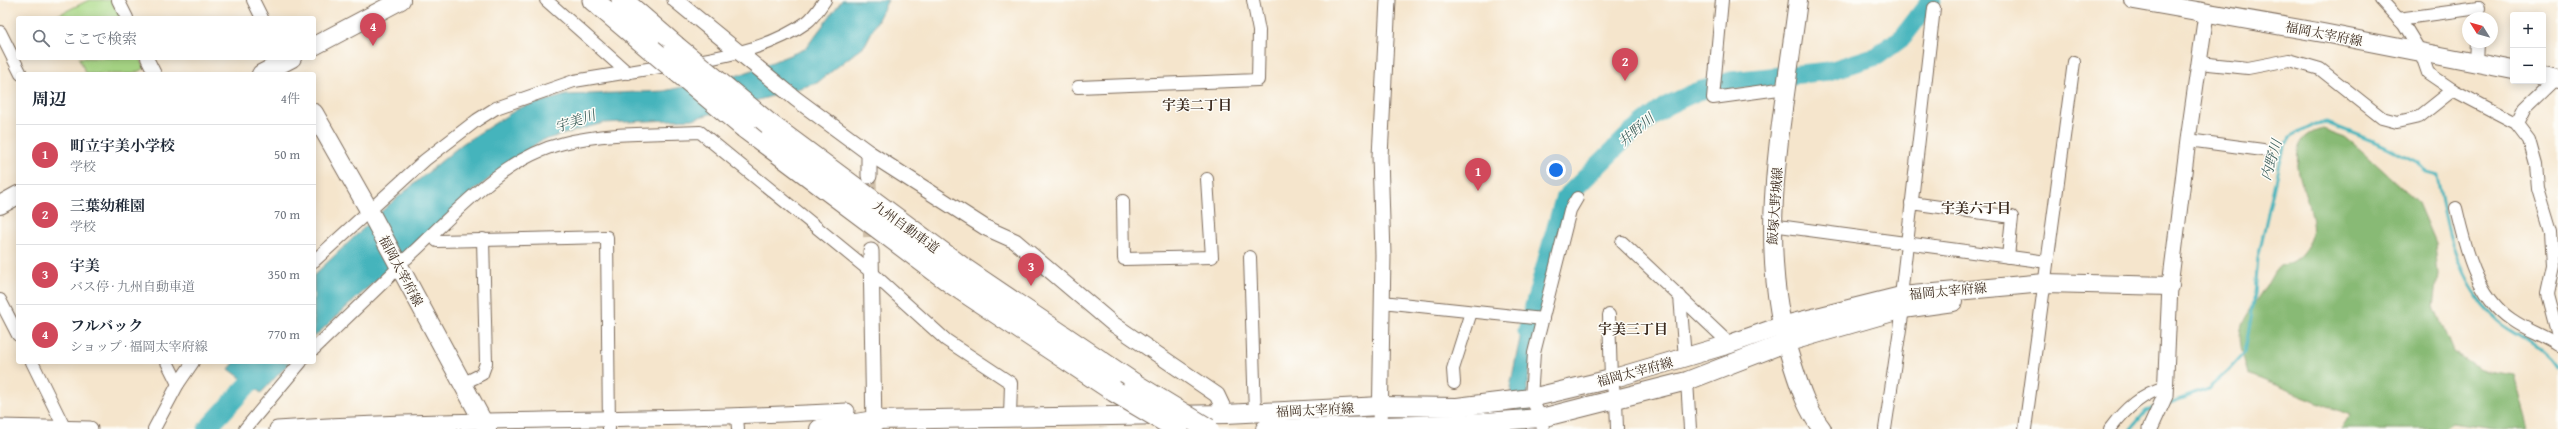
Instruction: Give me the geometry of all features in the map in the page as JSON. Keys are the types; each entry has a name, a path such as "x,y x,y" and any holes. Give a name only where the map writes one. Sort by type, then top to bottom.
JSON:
{"highway":[{"name":"九州自動車道","path":"593,0 745,128 952,284 1114,391 1178,429"},
{"name":"九州自動車道","path":"622,0 769,124 958,265 1134,384 1208,429"}],"main road":[{"path":"316,45 401,0"},
{"name":"飯塚大野城線","path":"1798,0 1788,64 1771,225 1773,274 1783,335 1803,397 1822,429"},
{"name":"福岡太宰府線","path":"2134,0 2206,14 2323,33 2510,69"},
{"path":"265,72 288,63"},
{"name":"福岡太宰府線","path":"316,117 400,266 485,426"},
{"path":"0,205 16,196"},
{"name":"福岡太宰府線","path":"819,429 874,424 1010,417 1226,414 1381,406 1457,407 1531,398 1611,379 1730,344 1783,335 1902,302 2045,286 2170,286"},
{"name":"福岡太宰府線","path":"1265,429 1542,423 1616,400 1687,381 1783,335"}],"street":[{"path":"118,0 126,16"},
{"path":"253,0 261,16"},
{"path":"546,0 628,73"},
{"path":"675,0 796,99 869,153 986,228 1015,241 1113,324 1217,395 1226,414"},
{"path":"316,259 425,160 477,120 496,108 574,81 740,54 769,44 808,21 825,0"},
{"path":"1078,87 1258,80 1259,31 1253,0"},
{"path":"1381,427 1383,185 1380,156 1388,0"},
{"path":"1722,0 1713,98 1786,85"},
{"path":"2382,0 2398,19 2421,53 2428,73 2453,90 2518,124 2530,140 2536,164 2538,188 2551,230 2556,254 2547,294 2558,336"},
{"path":"1885,429 1902,302 1911,203 1934,8"},
{"path":"2398,19 2478,9"},
{"path":"2151,427 2166,391 2170,286 2188,140 2206,14"},
{"path":"0,32 20,72"},
{"path":"2476,63 2477,48"},
{"path":"148,60 154,72"},
{"path":"2199,63 2248,68 2289,60 2320,69 2382,118 2397,122 2419,117 2453,90"},
{"path":"2026,429 2074,62"},
{"path":"2518,124 2525,108 2550,83 2551,77"},
{"path":"316,347 400,266 490,183 529,156 564,143 613,136 700,132 870,271 946,340 1011,384 1010,417"},
{"path":"2188,140 2263,150"},
{"path":"869,153 869,176"},
{"path":"1123,201 1124,259 1212,258 1207,179"},
{"path":"1542,423 1531,398 1534,353 1548,289 1570,210 1577,198"},
{"path":"1911,203 2012,217 2008,257"},
{"path":"2456,208 2471,264 2499,308 2511,319 2558,345"},
{"path":"1771,225 2047,262"},
{"path":"437,241 606,237 609,424"},
{"path":"462,384 482,374 486,363 483,239"},
{"path":"1622,242 1730,344"},
{"path":"871,251 870,271 874,424"},
{"path":"1250,257 1255,413"},
{"path":"1680,296 1685,358"},
{"path":"0,300 16,331"},
{"path":"1382,302 1519,317 1541,318"},
{"path":"1454,383 1453,369 1471,312"},
{"path":"1609,315 1611,379 1616,400 1617,429"},
{"path":"37,364 65,429"},
{"path":"168,364 178,384"},
{"path":"154,429 178,384 192,364"},
{"path":"246,429 299,364"},
{"path":"1687,381 1690,429"},
{"path":"2110,429 2130,406 2150,391 2166,391"},
{"path":"277,429 369,426 738,423 847,411"},
{"path":"0,427 90,429"}],"green space":[{"path":"89,0 112,0 120,16 58,16"},
{"path":"80,60 141,60 145,68 137,72 85,72"},
{"path":"2323,129 2345,137 2418,203 2435,243 2438,275 2434,306 2453,352 2481,370 2514,375 2529,429 2494,429 2452,423 2443,429 2341,429 2350,415 2248,374 2240,337 2241,328 2244,321 2276,270 2280,266 2291,263 2298,258 2306,249 2311,239 2312,225 2310,210 2297,161 2299,147 2307,136"}],"water":[{"path":"842,0 888,0 865,45 817,83 693,119 603,123 540,141 477,188 316,335 316,273 385,208 462,144 519,108 567,95 664,91 742,74 805,49"},
{"path":"1541,306 1527,387 1534,429 1519,429 1510,387 1526,309"},
{"path":"233,364 288,364 261,393 229,369"}],"waterway":[{"name":"井野川","path":"1527,331 1564,199 1631,133 1666,106 1696,92 1731,81 1829,71 1877,56 1903,37 1931,0"},
{"name":"内野川","path":"2167,404 2208,389 2228,371 2245,352 2255,294 2258,258 2280,159 2290,137 2310,126 2327,123 2385,146 2417,162 2426,172 2437,175 2444,215 2455,254 2472,290 2484,306 2499,321 2546,353 2558,367"},
{"name":"宇美川","path":"207,429 267,364"},
{"name":"内野川","path":"2131,429 2146,411 2154,408"}],"tunnel":[{"path":"869,176 871,251"}],"place":[{"name":"フルバック","path":"373,46"},
{"name":"三葉幼稚園","path":"1625,81"},
{"name":"町立宇美小学校","path":"1478,191"},
{"name":"宇美","path":"1031,286"}],"district":[{"name":"宇美二丁目","path":"1197,105"},
{"name":"宇美六丁目","path":"1976,208"},
{"name":"宇美三丁目","path":"1633,329"}]}
